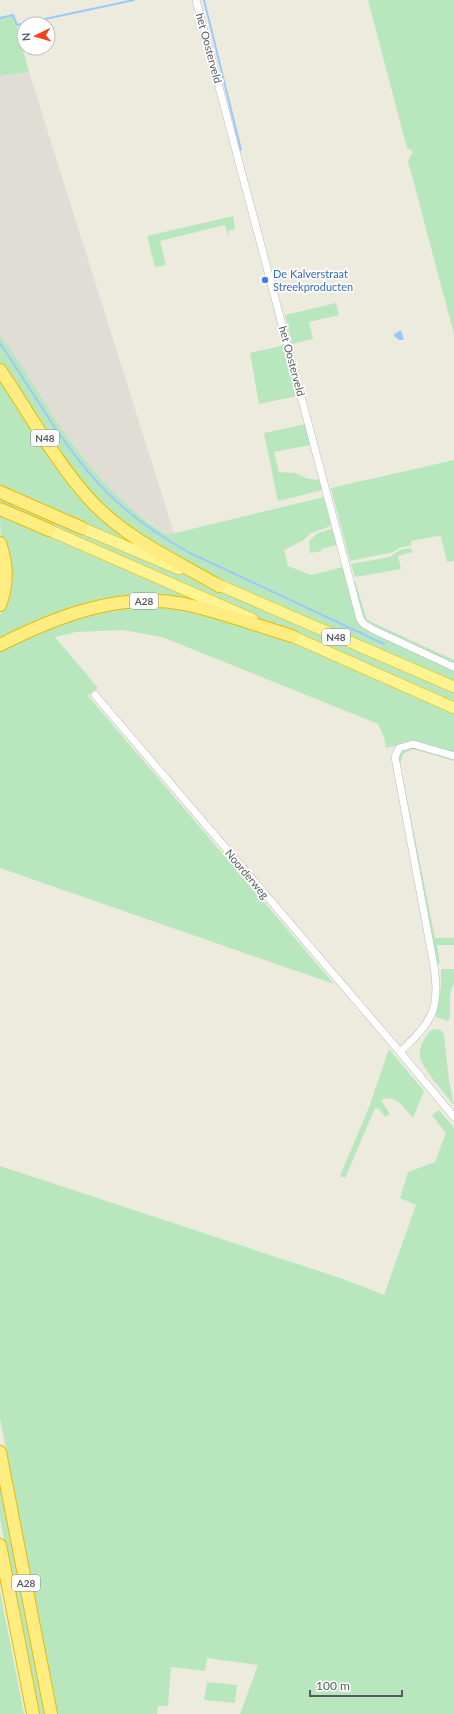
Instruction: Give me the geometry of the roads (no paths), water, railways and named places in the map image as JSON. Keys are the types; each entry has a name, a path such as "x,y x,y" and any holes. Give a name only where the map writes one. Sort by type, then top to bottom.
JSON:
{"highway":[{"name":"N48","path":"0,370 60,461 93,503 129,534 219,586"},
{"name":"N48","path":"0,492 454,687"},
{"name":"N48","path":"0,509 454,708"},
{"path":"0,543 6,568 6,582 0,605"},
{"name":"A28","path":"0,645 46,623 67,615 109,604 145,601 166,602 198,608 292,636"},
{"name":"A28","path":"0,1452 51,1714"},
{"name":"A28","path":"0,1545 32,1714"}],"street":[{"name":"het Oosterveld","path":"196,0 360,619 364,624 374,630 454,666"},
{"name":"Noorderweg","path":"95,695 454,1117"},
{"path":"400,1052 427,1024 433,1011 437,994 434,966 396,768 395,753 401,746 414,744 454,756"}],"water":[{"path":"401,330 404,340 399,340 394,336 394,334"}],"waterway":[{"path":"0,18 13,15 17,25 134,0"},
{"path":"204,0 241,150"},
{"path":"0,343 70,449 107,493 128,512 163,537 188,552 384,644"}],"place":[{"name":"De Kalverstraat Streekproducten","path":"265,280"}]}
